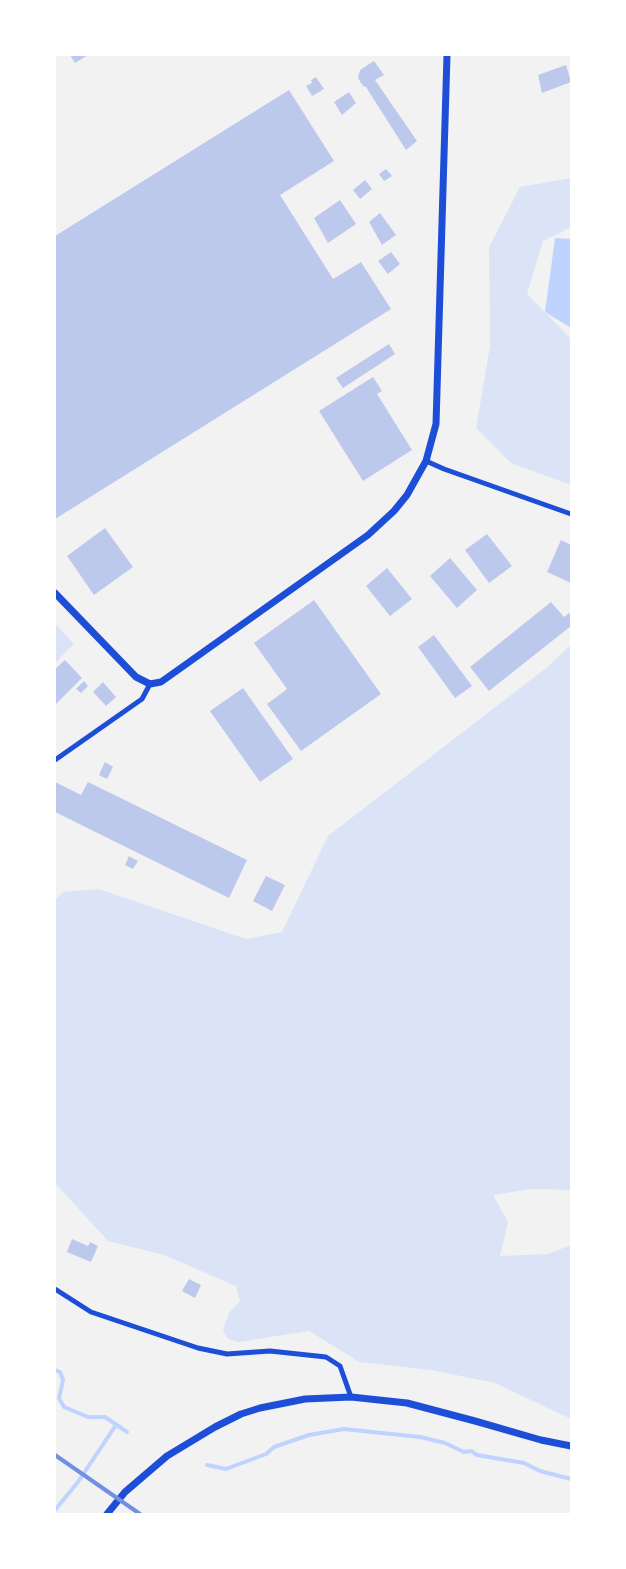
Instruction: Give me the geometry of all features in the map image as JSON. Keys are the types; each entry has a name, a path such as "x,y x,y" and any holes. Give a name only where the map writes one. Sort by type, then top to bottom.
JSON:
{"street":[{"path":"55,593 136,677 150,684 161,682 368,535 394,511 407,495 426,461 436,424 448,55"},
{"path":"426,461 571,514"},
{"path":"55,760 142,699 150,684"},
{"path":"55,1289 91,1312 198,1348 227,1354 270,1351 326,1357 340,1366 351,1397"},
{"path":"107,1514 125,1492 167,1456 215,1426 241,1414 279,1403 305,1399 351,1397 407,1403 541,1440 571,1446"}],"shaded area":[{"path":"571,178 571,227 543,241 527,294 571,339 571,485 511,463 476,428 490,346 489,247 520,187"},
{"path":"55,623 74,644 55,663"},
{"path":"571,645 571,1190 531,1189 493,1195 508,1222 500,1256 548,1254 571,1245 571,1419 495,1383 431,1370 359,1362 309,1331 238,1342 228,1339 223,1330 229,1313 240,1301 236,1286 164,1255 108,1241 55,1183 55,900 63,892 99,889 246,939 282,932 328,836 546,668"}],"water":[{"path":"555,238 571,239 571,328 545,312"}],"building":[{"path":"70,55 88,55 75,63"},
{"path":"374,61 384,75 375,80 417,141 406,150 366,87 363,86 358,78 360,70"},
{"path":"566,65 571,82 542,93 538,75"},
{"path":"316,77 324,89 312,96 306,86 312,83 311,80"},
{"path":"289,90 334,161 280,195 333,279 361,262 391,309 55,519 55,236"},
{"path":"349,92 356,103 342,115 334,102"},
{"path":"386,169 392,176 384,181 379,174"},
{"path":"365,180 372,189 360,199 353,190"},
{"path":"340,200 356,224 328,243 314,218"},
{"path":"380,213 396,235 382,245 369,222"},
{"path":"391,252 400,264 388,274 378,261"},
{"path":"389,344 395,354 343,388 336,378"},
{"path":"373,377 382,391 377,394 412,450 363,481 319,411"},
{"path":"105,528 133,567 94,595 67,556"},
{"path":"487,534 512,566 489,583 465,550"},
{"path":"561,540 571,545 571,583 547,572"},
{"path":"450,558 477,590 457,608 430,576"},
{"path":"387,568 412,599 390,616 366,586"},
{"path":"314,600 381,694 301,751 267,704 287,689 254,643"},
{"path":"551,602 564,617 569,613 571,615 571,626 489,691 470,667"},
{"path":"434,635 472,686 455,698 418,647"},
{"path":"65,660 82,678 55,705 55,669"},
{"path":"84,681 88,686 81,693 76,689"},
{"path":"103,682 116,697 106,706 93,692"},
{"path":"243,688 293,759 260,782 210,711"},
{"path":"105,762 113,767 107,779 99,775"},
{"path":"55,782 81,795 88,782 247,860 229,898 55,812"},
{"path":"129,856 138,861 133,869 125,865"},
{"path":"266,876 285,885 272,911 253,901"},
{"path":"72,1239 88,1246 90,1242 98,1246 91,1262 67,1252"},
{"path":"189,1279 201,1285 195,1298 182,1291"}],"waterway":[{"path":"55,1370 60,1372 63,1380 59,1398 64,1407 88,1417 105,1417 127,1432"},
{"path":"55,1510 78,1482 116,1425"},
{"path":"207,1465 226,1469 266,1454 274,1447 309,1435 344,1429 420,1437 445,1443 464,1452 471,1451 477,1455 524,1463 540,1471 571,1479"}],"railway":[{"path":"55,1455 140,1514"}]}
